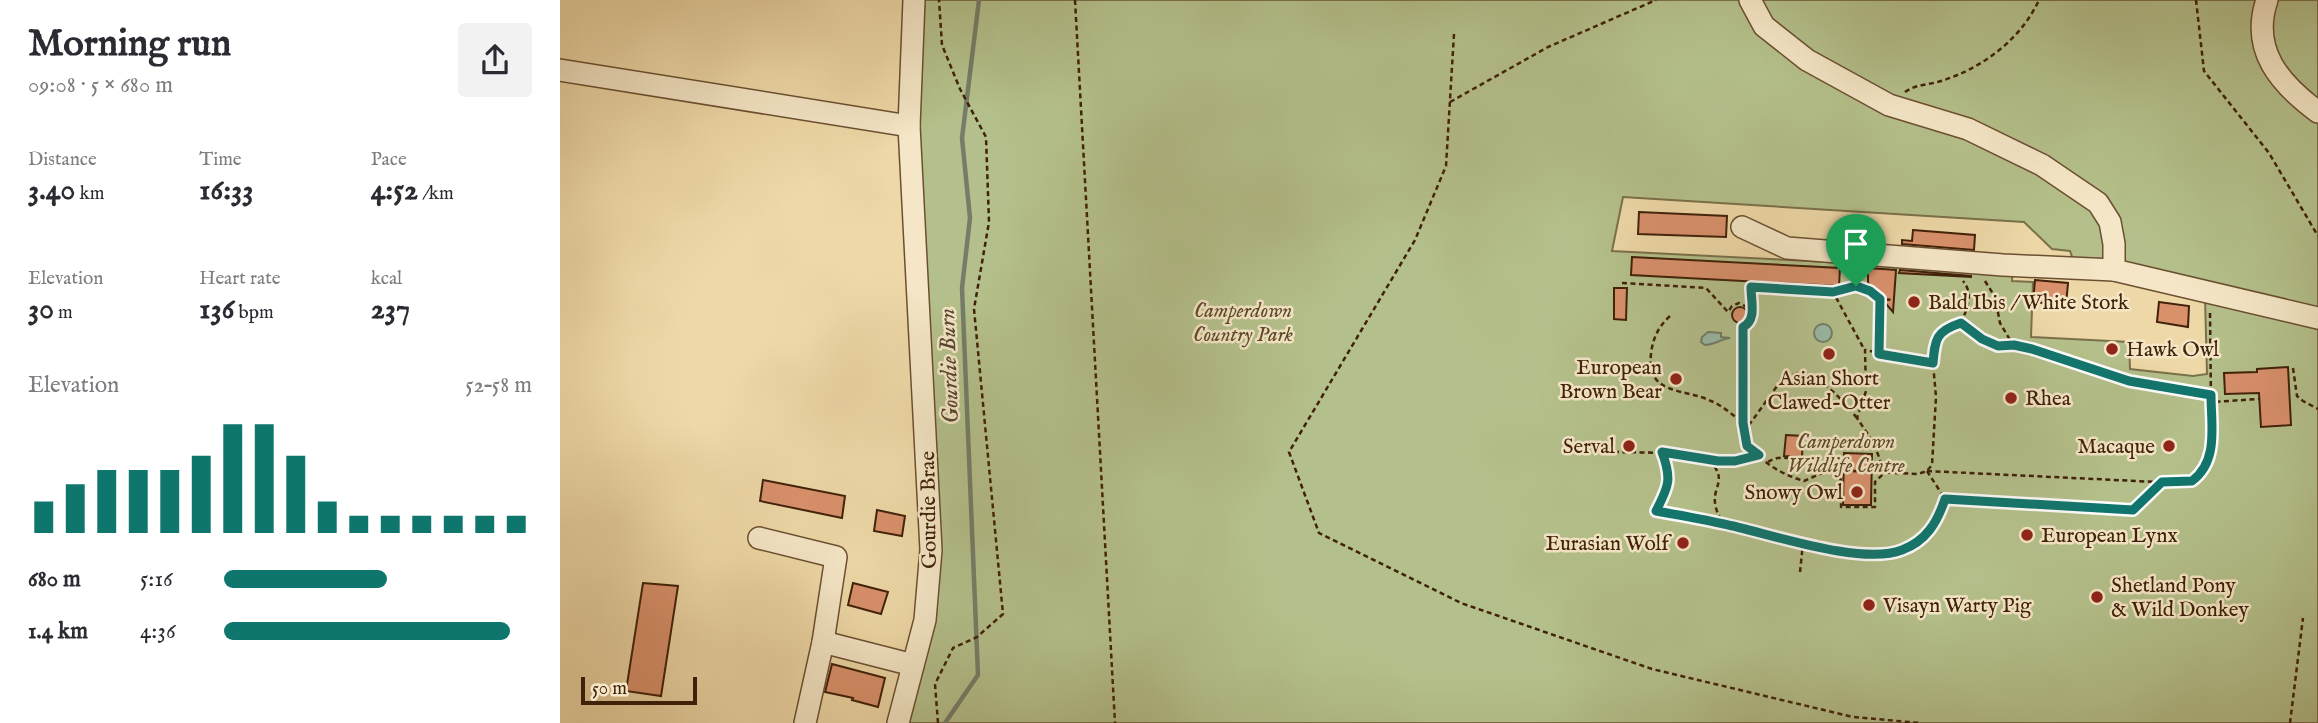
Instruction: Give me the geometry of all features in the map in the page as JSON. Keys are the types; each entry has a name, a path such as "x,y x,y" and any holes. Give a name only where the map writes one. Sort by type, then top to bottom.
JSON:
{"street":[{"name":"Gourdie Brae","path":"898,723 925,620 931,550 909,126 915,0"},
{"path":"1750,0 1764,26 1807,60 1889,105 1968,129 2042,165 2098,203 2110,222 2115,244 2114,270"},
{"path":"2267,0 2261,17 2264,48 2277,74 2297,97 2318,112"},
{"path":"560,70 909,126"},
{"path":"1742,226 1787,248 2003,265 2114,270 2318,318"},
{"path":"759,538 836,557 823,642 805,723"},
{"path":"823,642 913,666"}],"path":[{"path":"938,723 935,684 953,648 977,637 1003,614 974,309 989,222 986,136 960,89 942,46 939,0"},
{"path":"1075,0 1115,723"},
{"path":"1450,102 1548,47 1656,0"},
{"path":"1889,105 1911,88 1942,81 2001,50 2023,27 2039,0"},
{"path":"2196,0 2204,71 2269,153 2318,236"},
{"path":"1454,34 1446,166 1415,240 1289,452 1319,533 1461,603 1652,669 1853,717 1920,723"},
{"path":"1854,265 1856,286"},
{"path":"1927,471 1932,465 1936,397 1933,363 1936,339 1941,331 1961,323 1969,306 1968,287 1960,276"},
{"path":"1983,278 1995,298 2000,323 2014,345"},
{"path":"1622,283 1706,288 1728,312 1732,306 1739,303 1751,309"},
{"path":"1894,300 1880,299 1870,291 1856,286 1833,292 1751,287 1751,321 1743,327 1744,432 1747,446 1784,476 1804,481 1835,471 1918,474 1927,471 2162,482 2192,481 2206,467 2211,447 2210,313"},
{"path":"1833,292 1865,350 1866,391 1857,418"},
{"path":"1879,354 1880,299"},
{"path":"1997,308 2003,300"},
{"path":"1670,316 1661,324 1654,339 1650,365 1654,379 1667,388 1712,401 1743,423"},
{"path":"1961,323 1982,339 1998,346 2014,345 2032,349 2129,381 2211,395"},
{"path":"1865,350 1933,363"},
{"path":"2293,368 2297,396 2318,409"},
{"path":"1744,432 1780,382 1797,373 1816,379 1838,395 1873,442 1885,472"},
{"path":"2289,388 2296,388"},
{"path":"2211,402 2259,399"},
{"path":"1614,452 1662,452 1709,460 1735,461 1759,455"},
{"path":"1662,452 1669,472 1669,481 1656,511 1844,552 1876,555 1901,551 1922,540 1936,523 1945,499"},
{"path":"1768,462 1781,458 1804,461 1822,473"},
{"path":"1709,460 1718,470 1720,482 1715,507 1723,524"},
{"path":"1835,471 1841,480 1841,507 1875,507 1875,482 1885,472"},
{"path":"1927,471 1945,499"},
{"path":"1945,499 2133,510 2162,482"},
{"path":"1800,572 1803,543"},
{"path":"2290,723 2303,618"}],"green space":[{"name":"Camperdown Country Park","path":"914,0 2318,0 2318,723 898,723 925,620","holes":["1623,197 2024,222 2052,249 2070,251 2076,268 2205,298 2207,374 2193,376 2130,369 2129,342 2031,337 2033,282 2012,281 2013,268 1867,264 1612,251"]}],"shaded area":[{"path":"1823,324 1829,327 1832,333 1829,339 1823,342 1817,339 1814,333 1817,327"},
{"path":"1708,332 1721,333 1721,337 1730,338 1705,345 1701,342 1702,337"}],"building":[{"path":"1639,212 1727,216 1726,237 1638,234"},
{"path":"1913,230 1975,235 1974,250 1902,244 1902,240 1912,241"},
{"path":"1632,257 1840,268 1839,286 1631,275"},
{"path":"1868,268 1896,270 1893,312 1868,283"},
{"path":"1900,270 1971,276 1971,277 1899,273"},
{"path":"2035,280 2068,283 2066,305 2033,302"},
{"path":"1614,288 1627,288 1626,320 1614,319"},
{"path":"2159,302 2189,306 2188,327 2157,322"},
{"path":"1740,307 1746,309 1746,321 1740,323 1734,321 1732,315 1734,309"},
{"path":"2288,367 2291,425 2261,427 2259,393 2225,394 2224,373"},
{"path":"1786,435 1803,436 1802,457 1784,456"},
{"path":"1844,453 1872,454 1871,505 1843,505"},
{"path":"763,480 845,496 842,518 760,501"},
{"path":"877,510 905,516 902,536 874,531"},
{"path":"643,583 678,586 661,696 626,691"},
{"path":"853,583 888,592 881,614 848,605"},
{"path":"832,664 885,678 878,707 825,692"}],"waterway":[{"name":"Gourdie Burn","path":"945,723 978,675 962,288 970,218 962,138 979,0"}],"place":[{"name":"Bald Ibis / White Stork","path":"1914,302"},
{"name":"Hawk Owl","path":"2112,349"},
{"name":"Asian Short Clawed-Otter","path":"1829,354"},
{"name":"European Brown Bear","path":"1676,379"},
{"name":"Rhea","path":"2011,398"},
{"name":"Serval","path":"1629,446"},
{"name":"Macaque","path":"2169,446"},
{"name":"Snowy Owl","path":"1857,492"},
{"name":"European Lynx","path":"2027,535"},
{"name":"Eurasian Wolf","path":"1683,543"},
{"name":"Shetland Pony & Wild Donkey","path":"2097,597"},
{"name":"Visayn Warty Pig","path":"1869,605"}],"route":[{"path":"1856,286 1870,291 1880,299 1879,354 1933,363 1936,339 1941,331 1961,323 1982,339 1998,346 2014,345 2032,349 2129,381 2211,395 2211,447 2206,467 2192,481 2162,482 2133,510 1945,499 1936,523 1922,540 1901,551 1876,555 1822,548 1656,511 1669,481 1669,472 1662,452 1718,461 1735,461 1759,455 1747,446 1743,423 1743,327 1749,324 1753,317 1751,287 1833,292 1856,286"}],"park label":[{"name":"Camperdown Wildlife Centre","path":"1846,453"}]}
